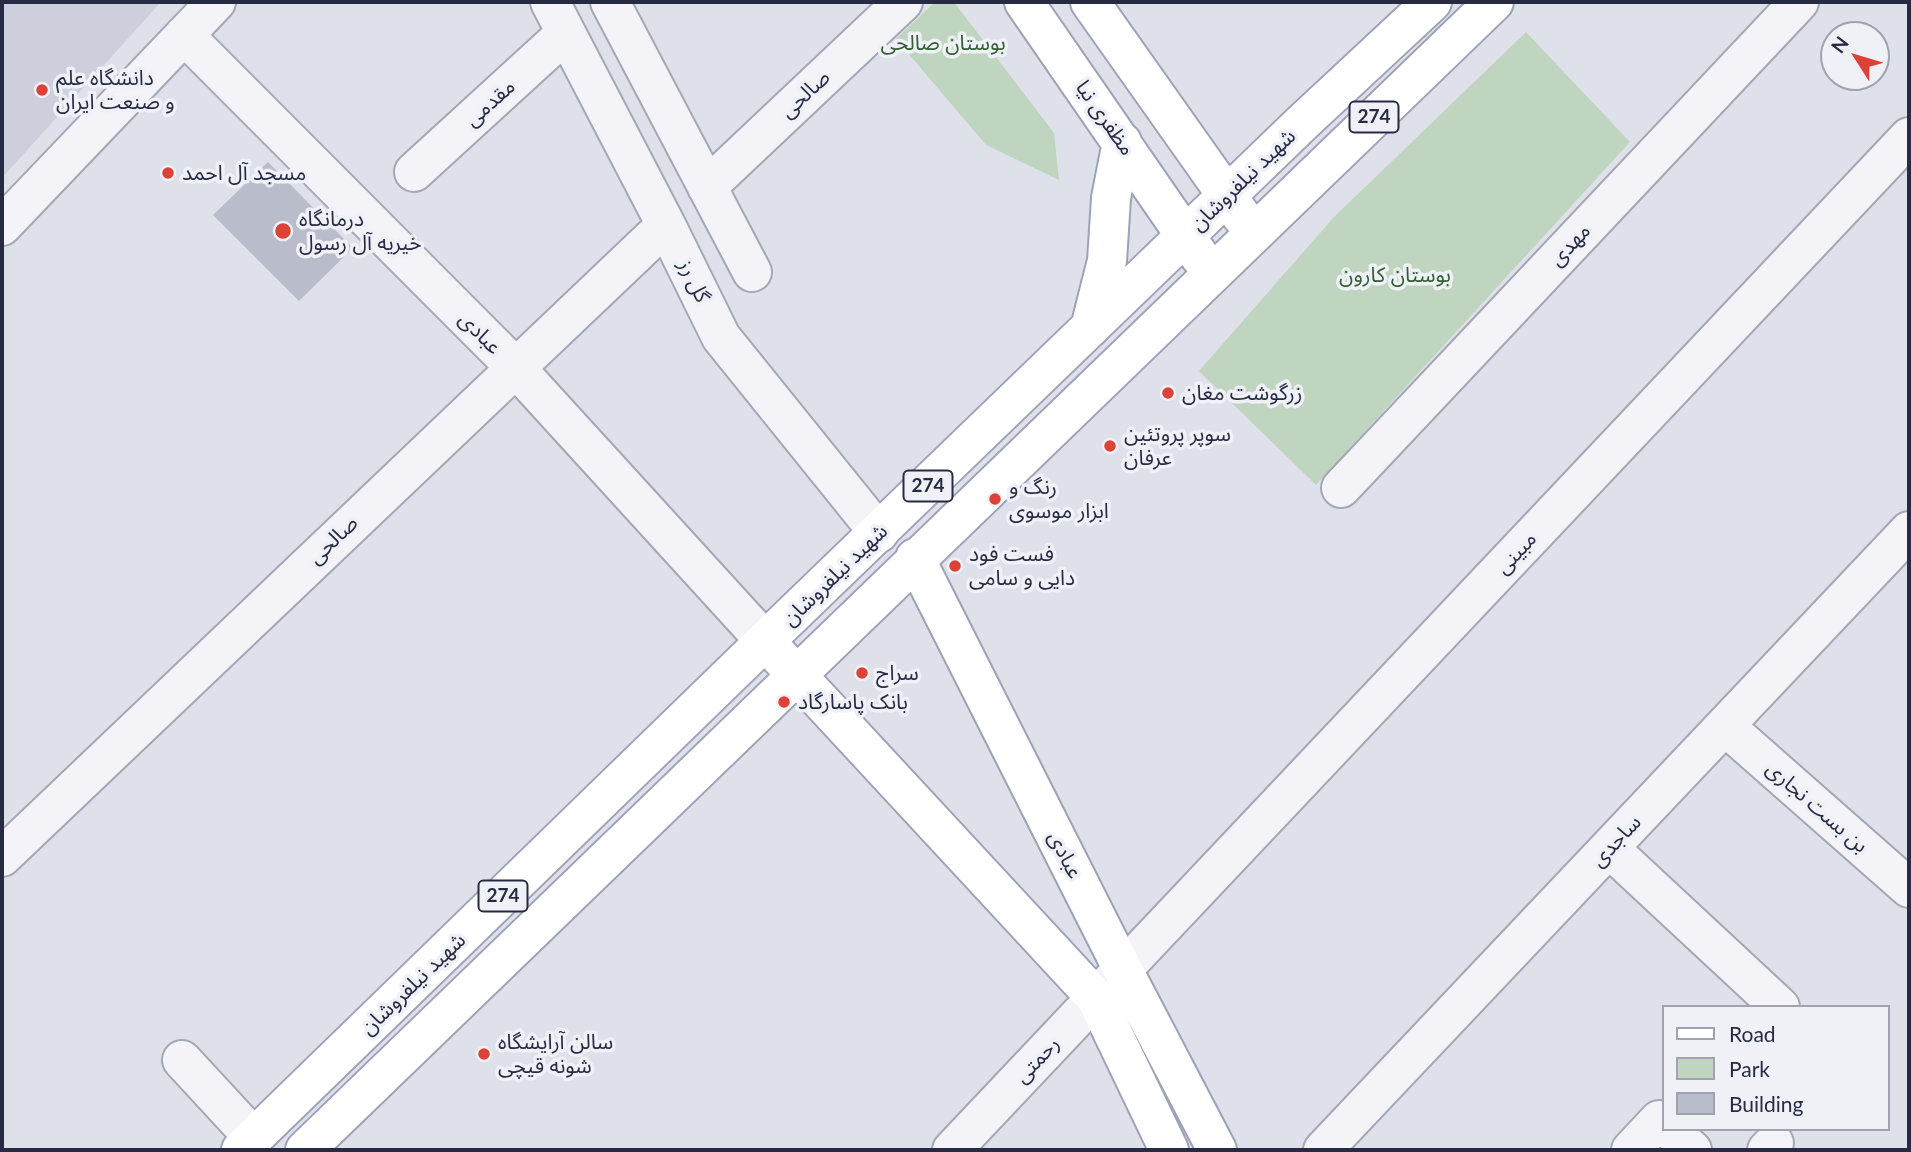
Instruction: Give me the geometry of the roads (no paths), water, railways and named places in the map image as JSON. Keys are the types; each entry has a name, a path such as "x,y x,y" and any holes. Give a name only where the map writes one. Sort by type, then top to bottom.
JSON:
{"main road":[{"path":"1090,2 1226,197 1254,232"},
{"path":"1302,123 1394,2"},
{"name":"شهید نیلفروشان","path":"248,1144 1186,234 1432,2"},
{"name":"شهید نیلفروشان","path":"305,1150 915,558 1212,276 1254,232 1494,2"},
{"name":"مظفری نیا","path":"1040,5 1122,142 1212,276"},
{"path":"1090,328 1107,261 1111,198 1122,142"},
{"name":"عبادی","path":"915,558 1217,1150"},
{"path":"765,641 1096,998 1169,1150"}],"street":[{"path":"2,226 216,2"},
{"name":"صالحی","path":"707,187 903,2"},
{"name":"مهدی","path":"1341,488 1799,2"},
{"path":"623,9 707,187 752,272"},
{"name":"مقدمی","path":"414,172 558,18"},
{"name":"گل رز","path":"558,18 721,337 879,533"},
{"name":"عبادی","path":"184,35 515,367 765,641"},
{"name":"مبینی","path":"1122,968 1909,137"},
{"name":"صالحی","path":"2,857 666,225"},
{"name":"ساجدی","path":"1323,1150 1909,531"},
{"name":"بن بست نجاری","path":"1724,726 1909,888"},
{"path":"1609,848 1778,1005"},
{"name":"رحمتی","path":"952,1150 1122,968"},
{"path":"182,1060 248,1144"},
{"path":"1631,1150 1662,1127"},
{"path":"1671,1131 1692,1150"}],"place":[{"name":"دانشگاه علم و صنعت ایران","path":"42,90"},
{"name":"مسجد آل احمد","path":"168,173"},
{"name":"درمانگاه خیریه آل رسول","path":"283,231"},
{"name":"زرگوشت مغان","path":"1168,393"},
{"name":"سوپر پروتئین عرفان","path":"1110,446"},
{"name":"رنگ و ابزار موسوی","path":"995,499"},
{"name":"فست فود دایی و سامی","path":"955,566"},
{"name":"سراج","path":"862,673"},
{"name":"بانک پاسارگاد","path":"784,702"},
{"name":"سالن آرایشگاه شونه قیچی","path":"484,1054"}],"park label":[{"name":"بوستان صالحی","path":"943,43"},
{"name":"بوستان کارون","path":"1395,275"}]}
